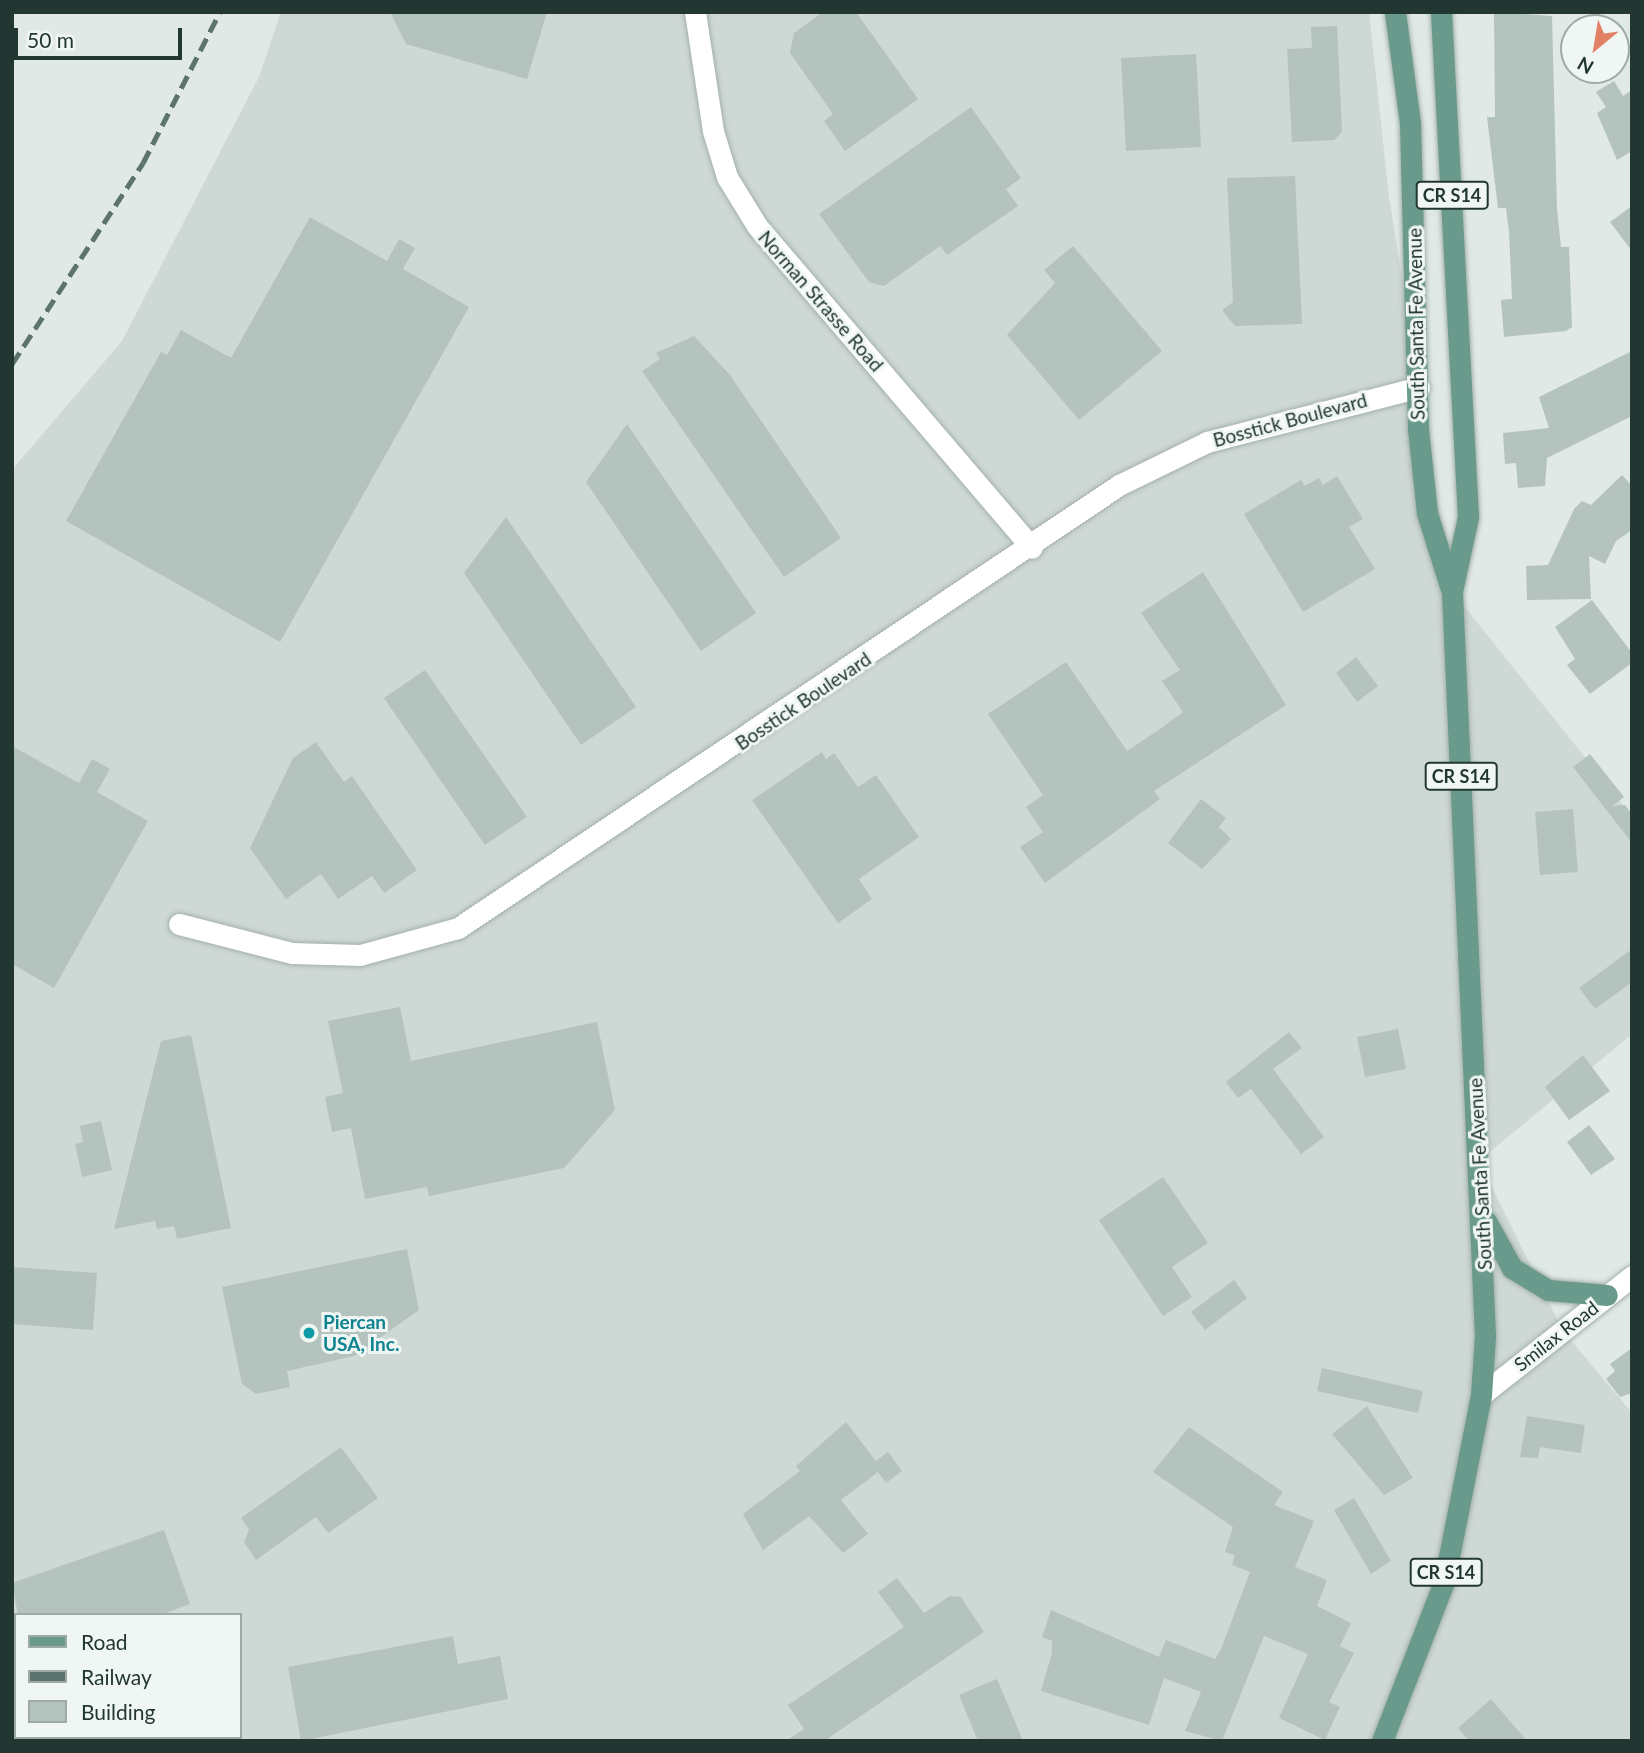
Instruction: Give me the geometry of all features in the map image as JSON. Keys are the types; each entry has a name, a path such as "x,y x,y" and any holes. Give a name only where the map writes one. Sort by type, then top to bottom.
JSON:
{"main road":[{"name":"South Santa Fe Avenue","path":"1395,12 1410,123 1419,387 1427,513 1452,591"},
{"name":"South Santa Fe Avenue","path":"1382,1741 1444,1582 1481,1395 1486,1297 1452,591 1468,517 1441,12"},
{"path":"1481,1209 1512,1268 1548,1290 1607,1295"}],"street":[{"name":"Norman Strasse Road","path":"695,12 713,131 727,177 757,226 1032,548"},
{"name":"Bosstick Boulevard","path":"178,924 292,953 346,955 458,928 1032,548 1119,485 1207,442 1419,387"},
{"name":"Smilax Road","path":"1481,1395 1632,1276"}],"shaded area":[{"path":"281,12 1369,12 1389,197 1452,591 1632,816 1632,1034 1479,1161 1563,1331 1632,1413 1632,1741 12,1741 12,470 122,341 259,77"}],"building":[{"path":"390,12 547,12 527,79 406,44"},
{"path":"823,12 856,12 918,99 845,151 824,121 833,114 790,53 794,33"},
{"path":"1494,12 1552,16 1557,209 1561,247 1569,247 1572,327 1566,331 1504,337 1501,300 1512,299 1509,232 1506,208 1498,208 1487,117 1495,117"},
{"path":"1337,26 1342,132 1334,140 1292,142 1287,49 1312,48 1311,27"},
{"path":"1196,54 1201,147 1126,151 1121,58"},
{"path":"1609,84 1616,84 1623,96 1632,90 1632,151 1617,160 1597,113 1606,107 1596,92"},
{"path":"971,107 1021,178 1006,189 1018,206 947,255 940,246 884,286 869,282 819,214"},
{"path":"1295,176 1302,324 1235,326 1222,310 1233,302 1227,178"},
{"path":"1632,206 1632,251 1610,222"},
{"path":"310,217 387,261 399,239 415,248 403,269 469,307 280,642 66,521 161,352 167,355 181,330 231,358"},
{"path":"1073,246 1162,351 1079,420 1007,335 1055,283 1044,270"},
{"path":"694,336 730,375 841,538 784,577 642,371 660,359 656,353"},
{"path":"1632,351 1632,416 1547,458 1545,486 1518,488 1516,463 1505,464 1503,433 1549,428 1539,397"},
{"path":"627,424 756,613 701,651 586,482"},
{"path":"1622,475 1632,486 1632,530 1616,541 1605,564 1589,556 1591,599 1527,600 1526,566 1548,565 1574,509 1582,501 1591,505"},
{"path":"1337,476 1363,519 1349,527 1375,569 1303,612 1244,514 1301,480 1305,486 1319,478 1323,485"},
{"path":"506,517 636,707 581,745 464,573"},
{"path":"1203,572 1286,705 1154,791 1160,799 1045,883 1020,847 1043,832 1026,807 1043,795 988,714 1066,662 1127,751 1183,712 1162,681 1180,670 1141,613"},
{"path":"1592,600 1632,653 1632,663 1590,694 1567,665 1575,659 1555,627"},
{"path":"1356,657 1378,686 1357,702 1336,673"},
{"path":"425,670 527,817 485,845 384,698"},
{"path":"316,742 344,782 352,776 417,870 384,893 372,876 338,899 321,874 286,899 250,848 293,758"},
{"path":"12,746 79,783 92,759 110,769 97,792 148,821 54,988 12,964"},
{"path":"822,752 826,759 834,753 858,787 876,775 919,837 859,879 872,899 838,923 752,800"},
{"path":"1590,754 1624,797 1612,806 1625,805 1632,814 1632,843 1573,767"},
{"path":"1201,799 1226,818 1219,827 1231,839 1202,869 1168,843"},
{"path":"1573,809 1578,872 1540,875 1535,812"},
{"path":"1632,949 1632,982 1595,1009 1579,988"},
{"path":"400,1007 411,1061 597,1022 615,1110 564,1168 429,1196 427,1187 365,1199 351,1128 332,1132 325,1097 343,1093 328,1021"},
{"path":"1398,1029 1406,1069 1365,1077 1357,1037"},
{"path":"1289,1032 1302,1048 1273,1069 1324,1137 1301,1154 1251,1089 1238,1098 1226,1082"},
{"path":"191,1035 231,1228 177,1239 174,1226 157,1229 155,1221 114,1229 161,1041"},
{"path":"1583,1055 1610,1091 1569,1120 1545,1087"},
{"path":"101,1121 112,1170 82,1177 75,1144 83,1142 80,1126"},
{"path":"1589,1125 1615,1159 1591,1175 1567,1142"},
{"path":"1163,1177 1208,1243 1172,1267 1192,1297 1163,1316 1099,1220"},
{"name":"Piercan USA, Inc.","path":"407,1249 419,1310 354,1356 287,1371 290,1387 256,1394 242,1384 222,1287"},
{"path":"12,1267 97,1273 93,1330 12,1324"},
{"path":"1234,1280 1247,1298 1205,1330 1191,1312"},
{"path":"1632,1348 1632,1393 1620,1397 1606,1379 1615,1371 1610,1364"},
{"path":"1322,1368 1423,1391 1418,1413 1317,1391"},
{"path":"1367,1406 1413,1478 1384,1495 1332,1434"},
{"path":"1527,1416 1585,1425 1581,1453 1540,1447 1538,1458 1520,1457"},
{"path":"846,1422 876,1461 888,1452 902,1471 886,1483 878,1472 841,1500 868,1534 843,1553 809,1516 763,1550 743,1514 800,1471 796,1466"},
{"path":"1189,1427 1283,1492 1274,1505 1314,1521 1295,1567 1327,1580 1317,1606 1351,1623 1340,1646 1354,1653 1329,1702 1340,1707 1325,1740 1279,1718 1308,1654 1264,1636 1222,1741 1185,1731 1201,1692 1164,1678 1149,1725 1041,1691 1052,1653 1052,1641 1042,1637 1051,1610 1159,1657 1166,1640 1215,1659 1221,1649 1250,1572 1232,1565 1235,1555 1225,1552 1233,1527 1153,1472"},
{"path":"341,1447 378,1498 328,1533 316,1517 256,1560 244,1542 249,1529 241,1518"},
{"path":"1354,1498 1391,1561 1371,1574 1334,1510"},
{"path":"164,1530 190,1604 165,1613 18,1613 12,1583"},
{"path":"897,1578 924,1613 950,1596 961,1597 984,1632 824,1741 786,1741 804,1729 788,1705 904,1627 878,1592"},
{"path":"453,1636 458,1664 500,1656 508,1699 301,1741 288,1667"},
{"path":"997,1679 1023,1741 978,1741 959,1695"},
{"path":"1491,1699 1527,1741 1469,1741 1458,1728"}],"railway":[{"path":"12,364 143,163 220,12"}],"place":[{"name":"Piercan USA, Inc.","path":"309,1333"}]}
